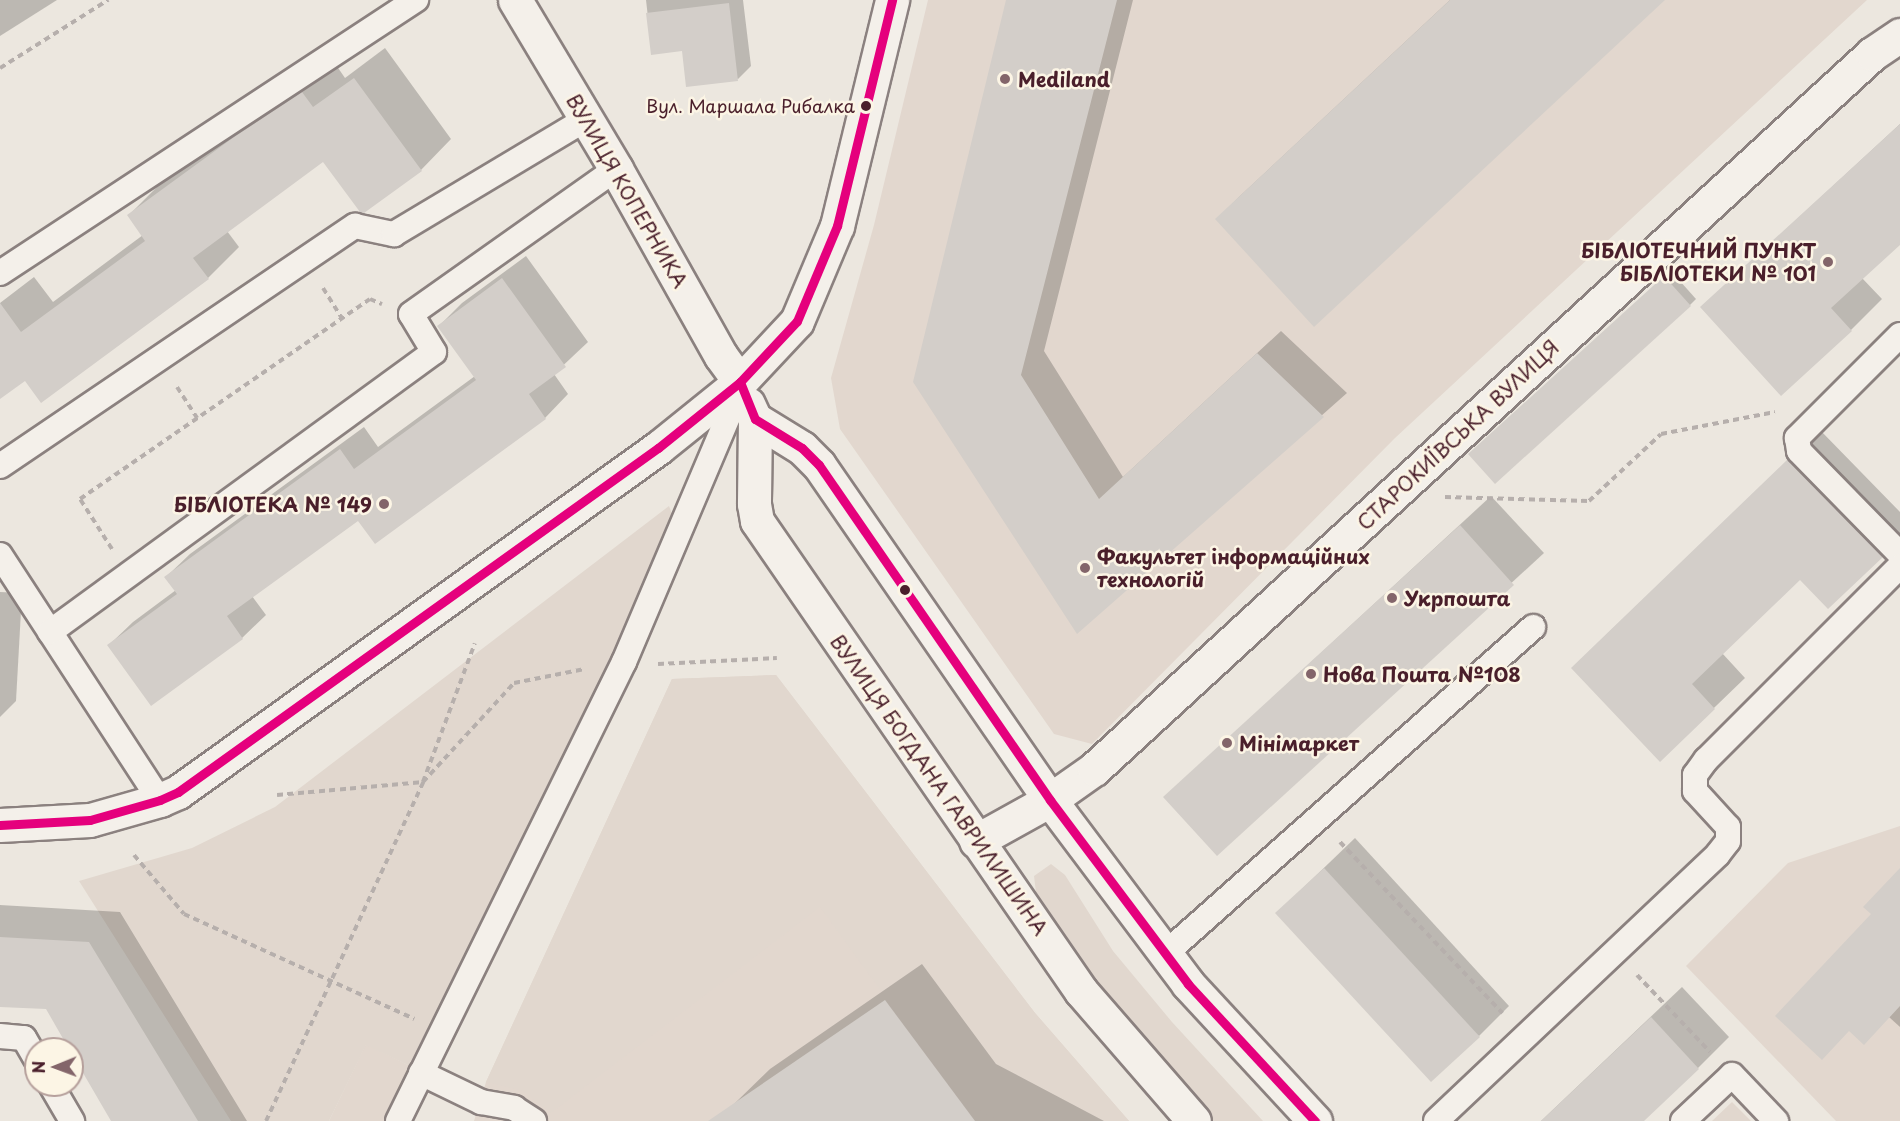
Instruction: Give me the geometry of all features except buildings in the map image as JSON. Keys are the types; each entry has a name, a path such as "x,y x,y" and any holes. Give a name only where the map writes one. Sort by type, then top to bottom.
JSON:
{"street":[{"name":"ВУЛИЦЯ КОПЕРНИКА","path":"515,0 616,169 721,356 740,382"},
{"path":"0,825 90,820 160,801 178,792 658,448 740,382 797,321 837,226 892,0"},
{"name":"СТАРОКИЇВСЬКА ВУЛИЦЯ","path":"976,841 1050,800 1094,770 1872,54 1900,35"},
{"name":"ВУЛИЦЯ БОГДАНА ГАВРИЛИШИНА","path":"740,382 755,418 754,504 757,521 1081,991 1194,1121"},
{"path":"755,418 802,448 819,465 1050,800 1188,984 1315,1121"}],"lane":[{"path":"0,273 416,0"},
{"path":"0,466 355,226 394,234 586,119"},
{"path":"50,632 434,352 411,314 616,169"},
{"path":"1900,336 1797,438 1799,451 1900,554"},
{"path":"398,1121 624,662 722,433 740,382"},
{"path":"0,555 160,801"},
{"path":"1436,1121 1719,854 1728,842 1728,827 1695,790 1695,775 1700,766 1900,566"},
{"path":"1166,953 1533,627"},
{"path":"0,1036 24,1038"},
{"path":"422,1073 481,1102 514,1108 534,1121"},
{"path":"1683,1121 1732,1075 1776,1121"},
{"path":"58,1097 72,1121"}],"path":[{"path":"0,68 108,0"},
{"path":"330,299 342,318"},
{"path":"128,575 80,499 370,299 411,314"},
{"path":"184,398 197,418"},
{"path":"1439,496 1589,501 1661,434 1832,402"},
{"path":"266,1121 423,782 475,643"},
{"path":"277,795 423,782 514,683 624,662 656,664 777,658"},
{"path":"1317,819 1525,1037"},
{"path":"134,855 184,914 442,1032"},
{"path":"1615,951 1732,1075"}],"shaded area":[{"path":"928,0 1867,0 1395,438 1092,744 1054,734 840,429 831,378 874,225"},
{"path":"669,506 676,524 412,1067 366,1045 329,1121 231,1121 79,881 192,848 275,807"},
{"path":"776,675 1035,1013 1129,1121 474,1121 486,1082 672,679"},
{"path":"776,675 1035,1013 1129,1121 999,1121 960,1100 820,907 551,1113 522,1091 486,1082 672,679"},
{"path":"1900,826 1900,1121 1836,1121 1686,966 1788,863"},
{"path":"1051,864 1065,875 1113,951 1172,1022 1263,1121 1210,1121 1153,1059 1038,909 1034,876"},
{"path":"366,1044 412,1067 386,1121 329,1121"},
{"path":"1732,1102 1751,1121 1712,1121"}],"transit line":[{"path":"0,825 90,820 160,800 178,792 658,448 740,382 797,321 837,226 892,0"},
{"path":"740,382 755,419 802,448 819,465 1050,800 1188,984 1315,1121"}],"place":[{"name":"Mediland","path":"1005,79"},
{"name":"Вул. Маршала Рибалка","path":"866,106"},
{"name":"БІБЛІОТЕЧНИЙ ПУНКТ БІБЛІОТЕКИ № 101","path":"1828,262"},
{"name":"БІБЛІОТЕКА № 149","path":"384,504"},
{"name":"Факультет інформаційних технологій","path":"1085,568"},
{"name":"Укрпошта","path":"1392,598"},
{"name":"Нова Пошта №108","path":"1311,674"},
{"name":"Мінімаркет","path":"1227,743"}]}
